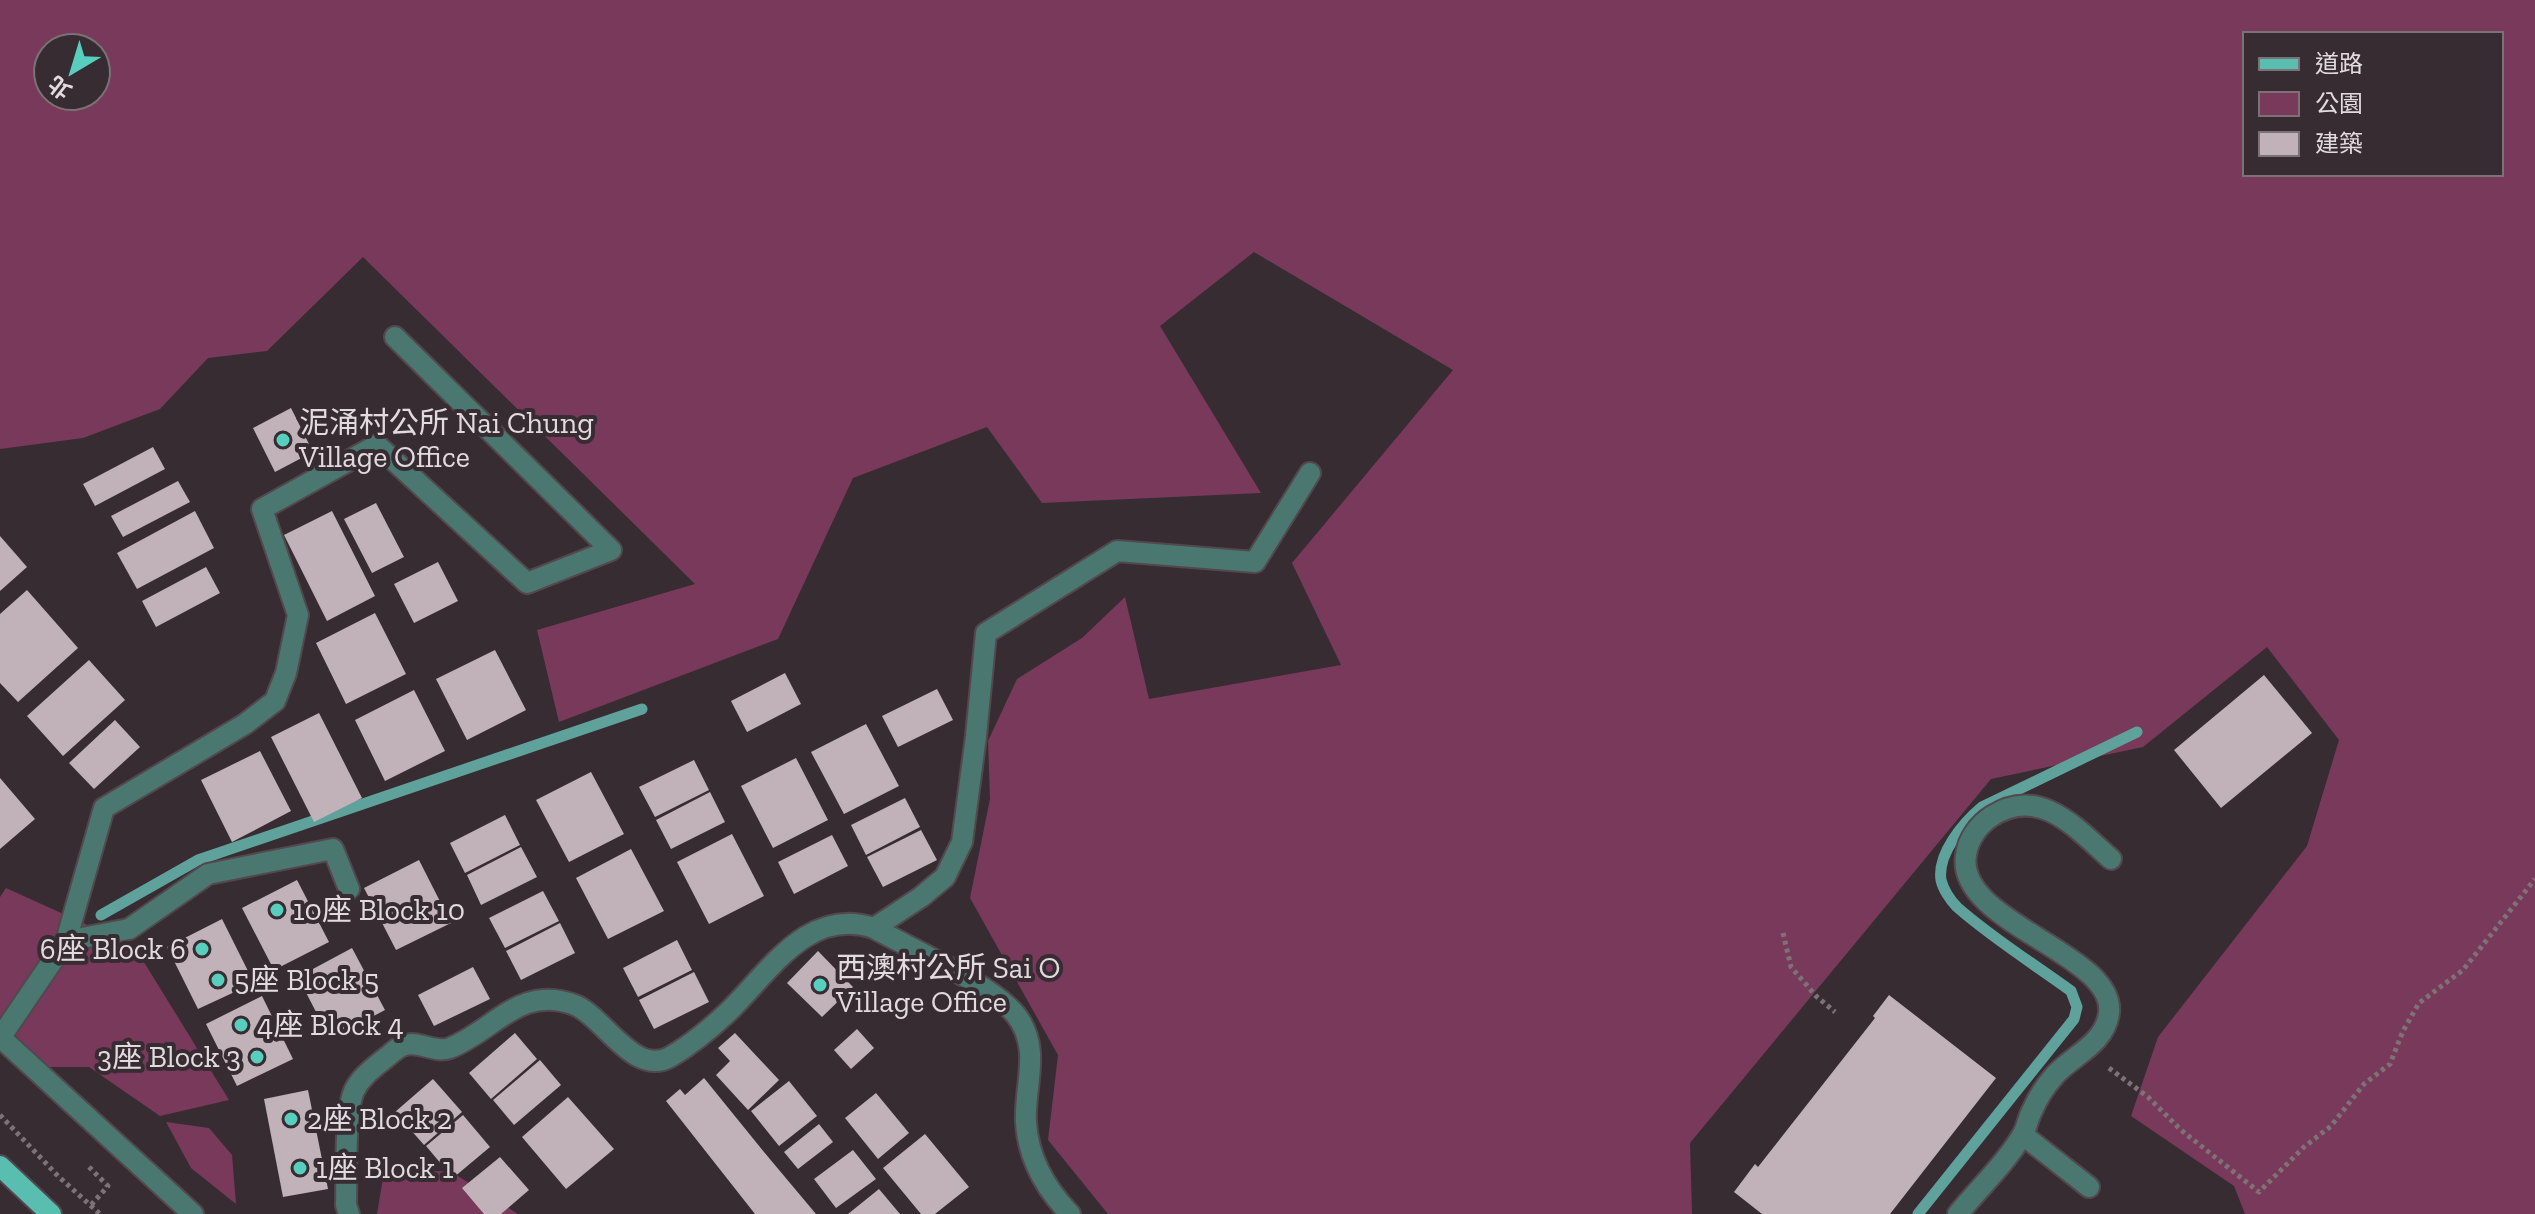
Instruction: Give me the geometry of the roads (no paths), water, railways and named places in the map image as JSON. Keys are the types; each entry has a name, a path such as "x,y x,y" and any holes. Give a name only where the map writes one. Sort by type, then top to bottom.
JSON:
{"main road":[{"path":"0,1166 51,1214"}],"street":[{"path":"193,1214 0,1037 66,941 104,808 245,724 275,701 286,673 298,615 262,509 377,445 527,583 611,550 395,337"},
{"path":"874,928 945,877 962,842 986,633 1117,551 1255,562 1310,473"},
{"path":"1958,1214 2023,1135 2032,1110 2054,1076 2096,1039 2107,1021 2109,1004 2104,992 2089,974 1973,889 1965,867 1968,846 1979,827 1999,811 2018,804 2043,808 2068,821 2111,859"},
{"path":"66,941 129,929 208,874 333,849 349,889"},
{"path":"349,1214 346,1205 350,1103 367,1073 400,1046 449,1048 528,1000 553,999 579,1006 622,1045 644,1059 668,1058 726,1014 791,945 823,929 849,923 874,928 974,982 1016,1014 1029,1050 1031,1073 1026,1121 1030,1145 1050,1192 1070,1214"},
{"path":"2023,1135 2089,1187"}],"waterway":[{"path":"101,915 198,860 642,709"},
{"path":"1918,1214 2074,1019 2077,1007 2071,991 1954,904 1941,880 1947,850 1960,830 1982,807 2137,732"}],"place":[{"name":"泥涌村公所 Nai Chung Village Office","path":"283,440"},
{"name":"10座 Block 10","path":"277,910"},
{"name":"6座 Block 6","path":"202,949"},
{"name":"5座 Block 5","path":"218,980"},
{"name":"西澳村公所 Sai O Village Office","path":"820,985"},
{"name":"4座 Block 4","path":"241,1025"},
{"name":"3座 Block 3","path":"257,1057"},
{"name":"2座 Block 2","path":"291,1119"},
{"name":"1座 Block 1","path":"300,1168"}]}
